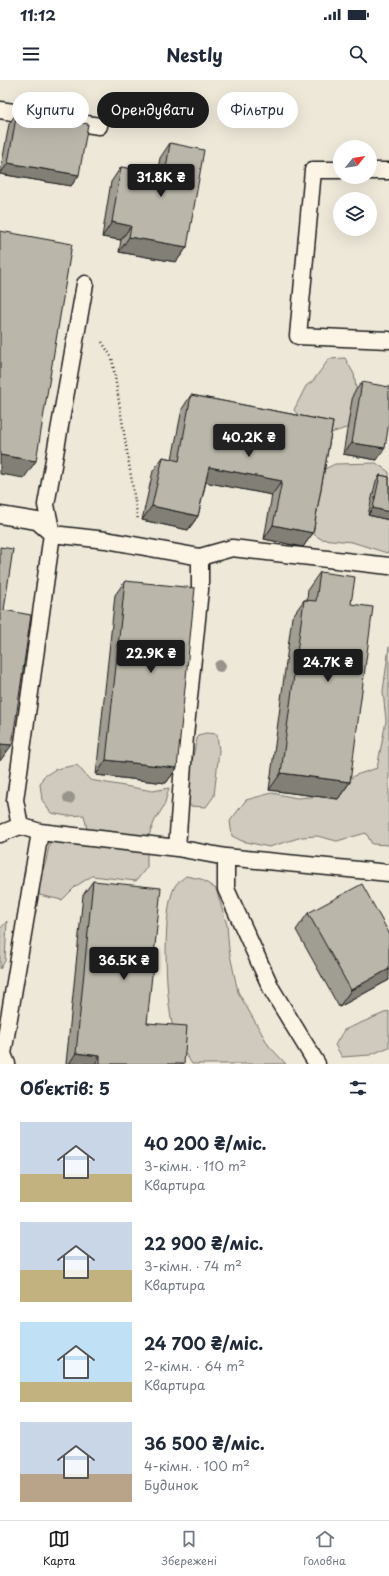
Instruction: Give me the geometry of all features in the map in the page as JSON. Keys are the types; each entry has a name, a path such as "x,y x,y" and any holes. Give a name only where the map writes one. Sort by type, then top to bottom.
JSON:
{"lane":[{"path":"0,110 97,126"},
{"path":"333,170 313,170 298,336 389,340"},
{"path":"377,171 389,171"},
{"path":"20,826 15,800 52,534 46,505 85,284"},
{"path":"0,516 37,521 52,534 106,540 200,557 232,548 389,566"},
{"path":"177,848 185,736 200,590 200,557"},
{"path":"0,834 20,826 40,832 177,848 226,857 389,872"},
{"path":"7,1064 3,1054 40,832"},
{"path":"226,857 226,889 272,990 317,1064"}],"path":[{"path":"81,309 112,358 142,546"}],"shaded area":[{"path":"345,358 354,374 358,401 352,426 331,433 307,425 294,410 306,386 313,381 329,359"},
{"path":"376,463 389,472 389,551 387,553 352,542 321,539 298,524 304,479 335,464"},
{"path":"389,647 389,845 372,844 366,833 337,841 317,836 302,837 269,847 242,841 232,836 230,821 246,800 272,793 297,798 323,796 356,775 377,768 386,721 383,691"},
{"path":"206,733 217,734 219,751 214,796 206,807 189,806 189,779 198,735"},
{"path":"77,765 90,780 153,791 169,788 164,806 155,820 147,840 147,867 136,881 92,876 76,886 62,900 39,895 39,880 46,861 51,836 67,829 87,829 84,815 67,816 51,813 42,800 40,784 43,777 56,769"},
{"path":"186,876 201,879 216,889 227,925 229,950 238,992 269,1046 286,1064 192,1064 176,1038 169,1006 166,938 168,916 175,886"},
{"path":"7,921 5,961 0,969 0,929"},
{"path":"389,1011 389,1047 370,1055 342,1057 335,1045 344,1030"}],"building":[{"path":"14,128 87,128 79,175 8,163"},
{"path":"170,143 204,150 187,247 129,237 131,226 112,222 121,167 165,175"},
{"path":"0,231 72,244 36,461 0,455"},
{"path":"362,382 389,387 389,422 385,448 352,443"},
{"path":"191,395 333,422 313,533 273,525 282,481 209,467 198,516 152,506 163,457 179,461"},
{"path":"380,475 389,477 389,512 373,508"},
{"path":"0,547 13,549 4,610 31,615 12,745 0,744"},
{"path":"320,572 355,577 351,604 373,607 350,782 281,773 304,600 316,601"},
{"path":"125,581 195,588 177,768 106,760"},
{"path":"93,881 161,888 147,1023 187,1026 184,1064 100,1064 100,1056 76,1053"},
{"path":"362,884 389,933 389,969 351,990 308,913"}]}
